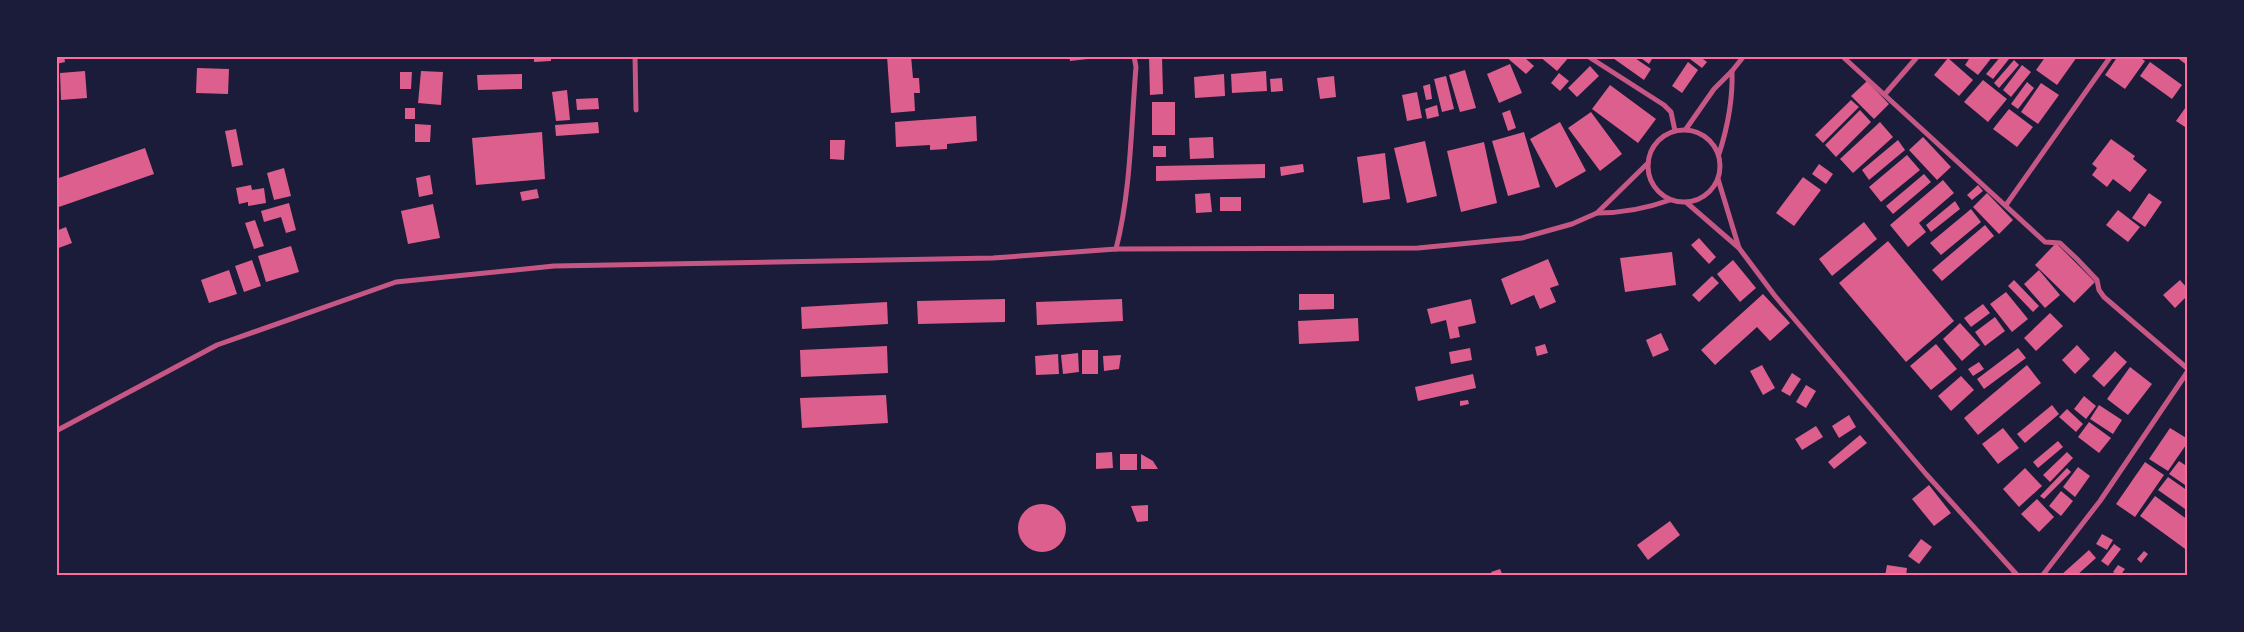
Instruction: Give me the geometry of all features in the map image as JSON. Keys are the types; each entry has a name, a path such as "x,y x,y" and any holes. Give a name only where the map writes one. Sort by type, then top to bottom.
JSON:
{"street":[{"path":"636,56 636,110"},
{"path":"1116,249 1123,221 1128,174 1136,67 1134,56"},
{"path":"1588,56 1664,105 1671,112 1675,131"},
{"path":"1686,129 1714,89 1744,56"},
{"path":"1842,56 2045,242 2060,243 2097,280 2099,290 2104,297 2188,370 2100,501 2042,576"},
{"path":"1884,94 1918,56"},
{"path":"2006,205 2112,56"},
{"path":"1719,154 1726,132 1733,97 1732,71"},
{"path":"1686,129 1697,132 1706,137 1719,154 1721,167 1718,179 1711,191 1700,199 1687,203 1670,200 1660,194 1653,185 1649,175 1648,163 1650,152 1665,135 1675,131 1686,129"},
{"path":"56,431 217,345 396,282 554,266 992,258 1116,249 1418,248 1522,238 1572,224 1597,213 1648,163"},
{"path":"1718,179 1739,248"},
{"path":"1597,213 1622,213 1645,209 1670,200"},
{"path":"1687,203 1739,248 1775,296 1926,474 2018,576"}],"building":[{"path":"56,56 64,56 65,62 56,64"},
{"path":"534,56 551,56 551,61 534,62"},
{"path":"887,56 911,56 913,78 919,78 920,93 914,93 915,111 891,113"},
{"path":"1069,56 1088,56 1088,59 1070,61"},
{"path":"1149,56 1162,56 1163,94 1150,95"},
{"path":"1505,56 1523,56 1534,66 1526,74"},
{"path":"1539,56 1570,56 1557,71"},
{"path":"1610,56 1632,56 1651,69 1644,80"},
{"path":"1638,56 1654,56 1649,64"},
{"path":"1686,56 1699,56 1707,62 1702,68"},
{"path":"1971,56 1993,56 1978,75 1965,65"},
{"path":"2001,56 2006,56 2009,59 1993,79 1986,74"},
{"path":"2046,56 2077,57 2057,85 2036,70"},
{"path":"2118,56 2138,56 2145,61 2125,89 2105,75"},
{"path":"2175,56 2188,56 2188,66"},
{"path":"1948,58 1973,80 1959,96 1934,75"},
{"path":"2014,60 2019,65 1999,88 1994,83"},
{"path":"1688,62 1698,70 1682,93 1672,86"},
{"path":"2150,62 2182,85 2172,99 2140,76"},
{"path":"1510,64 1522,93 1499,103 1487,74"},
{"path":"2022,65 2031,72 2011,97 2003,90"},
{"path":"1590,66 1599,76 1577,97 1568,88"},
{"path":"197,68 229,69 228,94 196,93"},
{"path":"1465,70 1476,108 1460,112 1449,75"},
{"path":"85,71 87,98 61,100 60,73"},
{"path":"421,71 443,72 441,105 418,103"},
{"path":"1266,71 1267,91 1232,93 1231,74"},
{"path":"400,72 412,72 411,89 400,89"},
{"path":"1559,73 1569,81 1560,91 1551,83"},
{"path":"522,74 522,89 478,90 477,75"},
{"path":"1224,74 1225,96 1195,98 1194,77"},
{"path":"1334,76 1336,97 1320,99 1317,78"},
{"path":"1446,76 1454,109 1442,112 1434,79"},
{"path":"1282,78 1283,91 1271,92 1270,79"},
{"path":"1983,80 2007,99 1988,122 1964,102"},
{"path":"1867,81 1889,104 1874,119 1851,96"},
{"path":"2027,82 2034,88 2018,109 2011,104"},
{"path":"2041,83 2059,95 2038,124 2021,112"},
{"path":"1430,84 1432,99 1426,100 1423,86"},
{"path":"1610,85 1656,119 1638,143 1592,109"},
{"path":"567,90 570,120 556,121 552,92"},
{"path":"1417,92 1422,118 1407,121 1402,95"},
{"path":"598,98 599,109 577,110 576,99"},
{"path":"1851,100 1859,107 1823,143 1815,135"},
{"path":"1152,102 1175,102 1175,135 1152,135"},
{"path":"2188,104 2188,129 2176,121"},
{"path":"1437,105 1439,116 1427,119 1425,109"},
{"path":"405,108 415,108 415,119 405,119"},
{"path":"2009,109 2033,127 2017,147 1993,129"},
{"path":"1510,110 1516,128 1508,131 1502,113"},
{"path":"1860,110 1871,122 1836,157 1825,145"},
{"path":"1591,112 1622,154 1600,171 1568,128"},
{"path":"976,116 977,141 947,144 947,149 930,150 930,145 896,147 895,122"},
{"path":"598,122 599,133 556,136 555,125"},
{"path":"1560,122 1586,171 1556,188 1530,139"},
{"path":"1880,122 1893,137 1853,173 1840,159"},
{"path":"415,124 431,125 430,142 415,142"},
{"path":"236,129 243,165 232,167 225,131"},
{"path":"542,132 545,179 476,185 472,138"},
{"path":"1524,132 1540,187 1508,196 1492,141"},
{"path":"1213,137 1214,158 1190,159 1189,138"},
{"path":"1923,137 1951,167 1937,180 1909,150"},
{"path":"2111,139 2135,156 2133,159 2147,170 2130,192 2113,179 2107,187 2092,175 2097,168 2092,164"},
{"path":"830,140 845,140 844,160 830,159"},
{"path":"1898,140 1905,150 1869,180 1862,170"},
{"path":"1425,141 1437,196 1407,203 1394,148"},
{"path":"1484,142 1497,203 1461,212 1447,151"},
{"path":"1153,146 1166,146 1166,157 1153,157"},
{"path":"145,148 154,174 56,208 56,179"},
{"path":"1385,153 1390,199 1363,203 1357,157"},
{"path":"1907,155 1920,170 1881,202 1869,187"},
{"path":"1265,164 1265,178 1156,181 1156,166"},
{"path":"1303,164 1304,172 1281,176 1280,167"},
{"path":"1819,164 1833,174 1826,184 1812,174"},
{"path":"284,168 291,196 274,200 267,173"},
{"path":"1924,174 1931,182 1893,214 1886,206"},
{"path":"430,175 433,194 419,197 416,178"},
{"path":"1803,177 1821,190 1794,226 1776,213"},
{"path":"1943,180 1954,193 1919,223 1926,232 1908,247 1890,225"},
{"path":"251,185 252,190 264,188 266,203 248,206 248,202 239,204 236,188"},
{"path":"1978,185 1983,191 1972,200 1967,195"},
{"path":"537,189 539,198 522,201 520,192"},
{"path":"1210,193 1212,212 1196,213 1195,194"},
{"path":"1987,193 2013,220 1999,234 1973,207"},
{"path":"2149,193 2162,202 2145,227 2132,218"},
{"path":"1220,197 1241,197 1241,211 1220,211"},
{"path":"1955,201 1960,209 1931,232 1926,225"},
{"path":"289,203 296,230 286,233 281,217 264,222 261,211"},
{"path":"433,204 440,238 408,244 401,211"},
{"path":"1971,209 1981,222 1941,255 1930,243"},
{"path":"2118,210 2140,227 2128,242 2106,225"},
{"path":"255,220 264,246 254,249 245,223"},
{"path":"1864,222 1877,239 1832,276 1819,259"},
{"path":"1985,225 1994,236 1942,281 1932,270"},
{"path":"66,227 72,243 56,249 56,231"},
{"path":"1699,238 1716,257 1709,264 1691,245"},
{"path":"1888,241 1954,321 1906,362 1839,283"},
{"path":"2056,243 2095,282 2074,303 2035,265"},
{"path":"291,246 299,272 266,282 258,256"},
{"path":"1672,252 1676,285 1625,292 1620,258"},
{"path":"1548,259 1559,285 1550,288 1556,302 1540,309 1534,295 1511,305 1501,279"},
{"path":"252,260 261,286 244,292 235,266"},
{"path":"1733,260 1756,288 1740,302 1717,274"},
{"path":"229,270 237,294 209,303 201,280"},
{"path":"2039,270 2060,295 2045,308 2024,284"},
{"path":"1712,276 1719,283 1699,302 1692,295"},
{"path":"2014,280 2039,306 2033,312 2008,286"},
{"path":"2180,280 2188,289 2188,295 2175,308 2163,295"},
{"path":"2006,292 2028,319 2012,332 1990,304"},
{"path":"1299,294 1334,294 1334,309 1299,310"},
{"path":"1763,294 1790,323 1770,341 1757,327 1715,365 1701,350"},
{"path":"1005,299 1005,322 918,324 917,301"},
{"path":"1122,299 1123,321 1037,325 1036,302"},
{"path":"1471,299 1476,323 1458,327 1460,337 1450,339 1446,320 1431,324 1427,309"},
{"path":"887,302 888,324 802,329 801,307"},
{"path":"1983,304 1990,313 1971,327 1964,318"},
{"path":"2050,313 2063,326 2036,351 2024,338"},
{"path":"1995,317 2005,331 1985,346 1975,332"},
{"path":"1358,318 1359,341 1299,344 1298,321"},
{"path":"1960,323 1980,345 1962,361 1943,339"},
{"path":"1661,333 1669,350 1653,357 1646,340"},
{"path":"1545,344 1548,353 1537,356 1535,347"},
{"path":"1936,344 1957,369 1931,390 1910,366"},
{"path":"2077,345 2090,359 2075,374 2062,360"},
{"path":"887,346 888,373 801,377 800,350"},
{"path":"1470,348 1472,360 1451,364 1449,352"},
{"path":"2018,348 2026,358 1984,389 1977,379"},
{"path":"1082,350 1098,350 1098,374 1082,374"},
{"path":"2115,351 2127,362 2104,387 2092,376"},
{"path":"1078,353 1079,372 1063,374 1061,355"},
{"path":"1058,354 1059,374 1036,375 1035,356"},
{"path":"1121,355 1119,369 1104,371 1103,356"},
{"path":"1979,362 1984,369 1973,376 1968,369"},
{"path":"1762,365 1775,388 1763,395 1750,371"},
{"path":"2027,365 2041,383 1978,435 1964,418"},
{"path":"2130,367 2152,384 2128,415 2107,399"},
{"path":"1792,373 1801,379 1790,396 1781,391"},
{"path":"1473,374 1476,388 1418,401 1415,387"},
{"path":"1961,376 1974,390 1951,411 1938,396"},
{"path":"1806,385 1816,391 1806,408 1796,402"},
{"path":"886,395 888,423 802,428 800,398"},
{"path":"2084,396 2096,406 2086,419 2074,409"},
{"path":"1468,400 1469,404 1460,406 1460,401"},
{"path":"2052,405 2059,414 2025,443 2017,434"},
{"path":"2099,405 2122,420 2113,434 2090,419"},
{"path":"2067,409 2083,424 2076,432 2059,417"},
{"path":"1849,415 1856,427 1839,438 1832,426"},
{"path":"2089,422 2111,438 2099,453 2078,437"},
{"path":"1816,426 1823,437 1802,450 1795,439"},
{"path":"2003,428 2019,448 1998,464 1982,444"},
{"path":"2170,428 2188,439 2188,442 2168,471 2149,459"},
{"path":"1860,435 1867,443 1834,469 1828,462"},
{"path":"2058,441 2063,447 2038,468 2033,462"},
{"path":"1112,452 1113,468 1096,469 1096,453"},
{"path":"2067,452 2073,458 2050,482 2043,475"},
{"path":"1120,454 1137,454 1137,470 1120,470"},
{"path":"1141,454 1153,461 1158,469 1141,469"},
{"path":"2179,461 2188,467 2188,487 2169,474"},
{"path":"2145,462 2164,475 2135,517 2116,504"},
{"path":"2078,467 2090,476 2075,497 2063,487"},
{"path":"2025,468 2042,486 2019,507 2003,489"},
{"path":"2067,468 2071,472 2044,499 2040,496"},
{"path":"2168,477 2188,491 2188,511 2158,490"},
{"path":"1929,485 1951,513 1934,526 1912,499"},
{"path":"2061,491 2073,501 2061,516 2049,506"},
{"path":"2155,496 2188,520 2188,551 2140,516"},
{"path":"2037,499 2054,517 2039,532 2021,514"},
{"path":"1037,504 1047,504 1056,508 1062,514 1065,519 1065,537 1056,548 1047,552 1037,552 1028,548 1022,542 1018,533 1018,523 1022,514 1028,508"},
{"path":"1148,505 1148,521 1137,522 1131,506"},
{"path":"1670,521 1680,535 1648,560 1637,545"},
{"path":"2102,534 2113,540 2107,550 2096,544"},
{"path":"1921,539 1932,547 1919,564 1908,556"},
{"path":"2114,544 2121,549 2108,566 2101,561"},
{"path":"2089,550 2096,558 2076,576 2060,576"},
{"path":"2144,551 2148,554 2141,563 2137,559"},
{"path":"1887,565 1907,568 1906,576 1885,576"},
{"path":"2118,565 2125,569 2120,576 2113,572"},
{"path":"1500,569 1503,576 1493,576 1491,572"}]}
